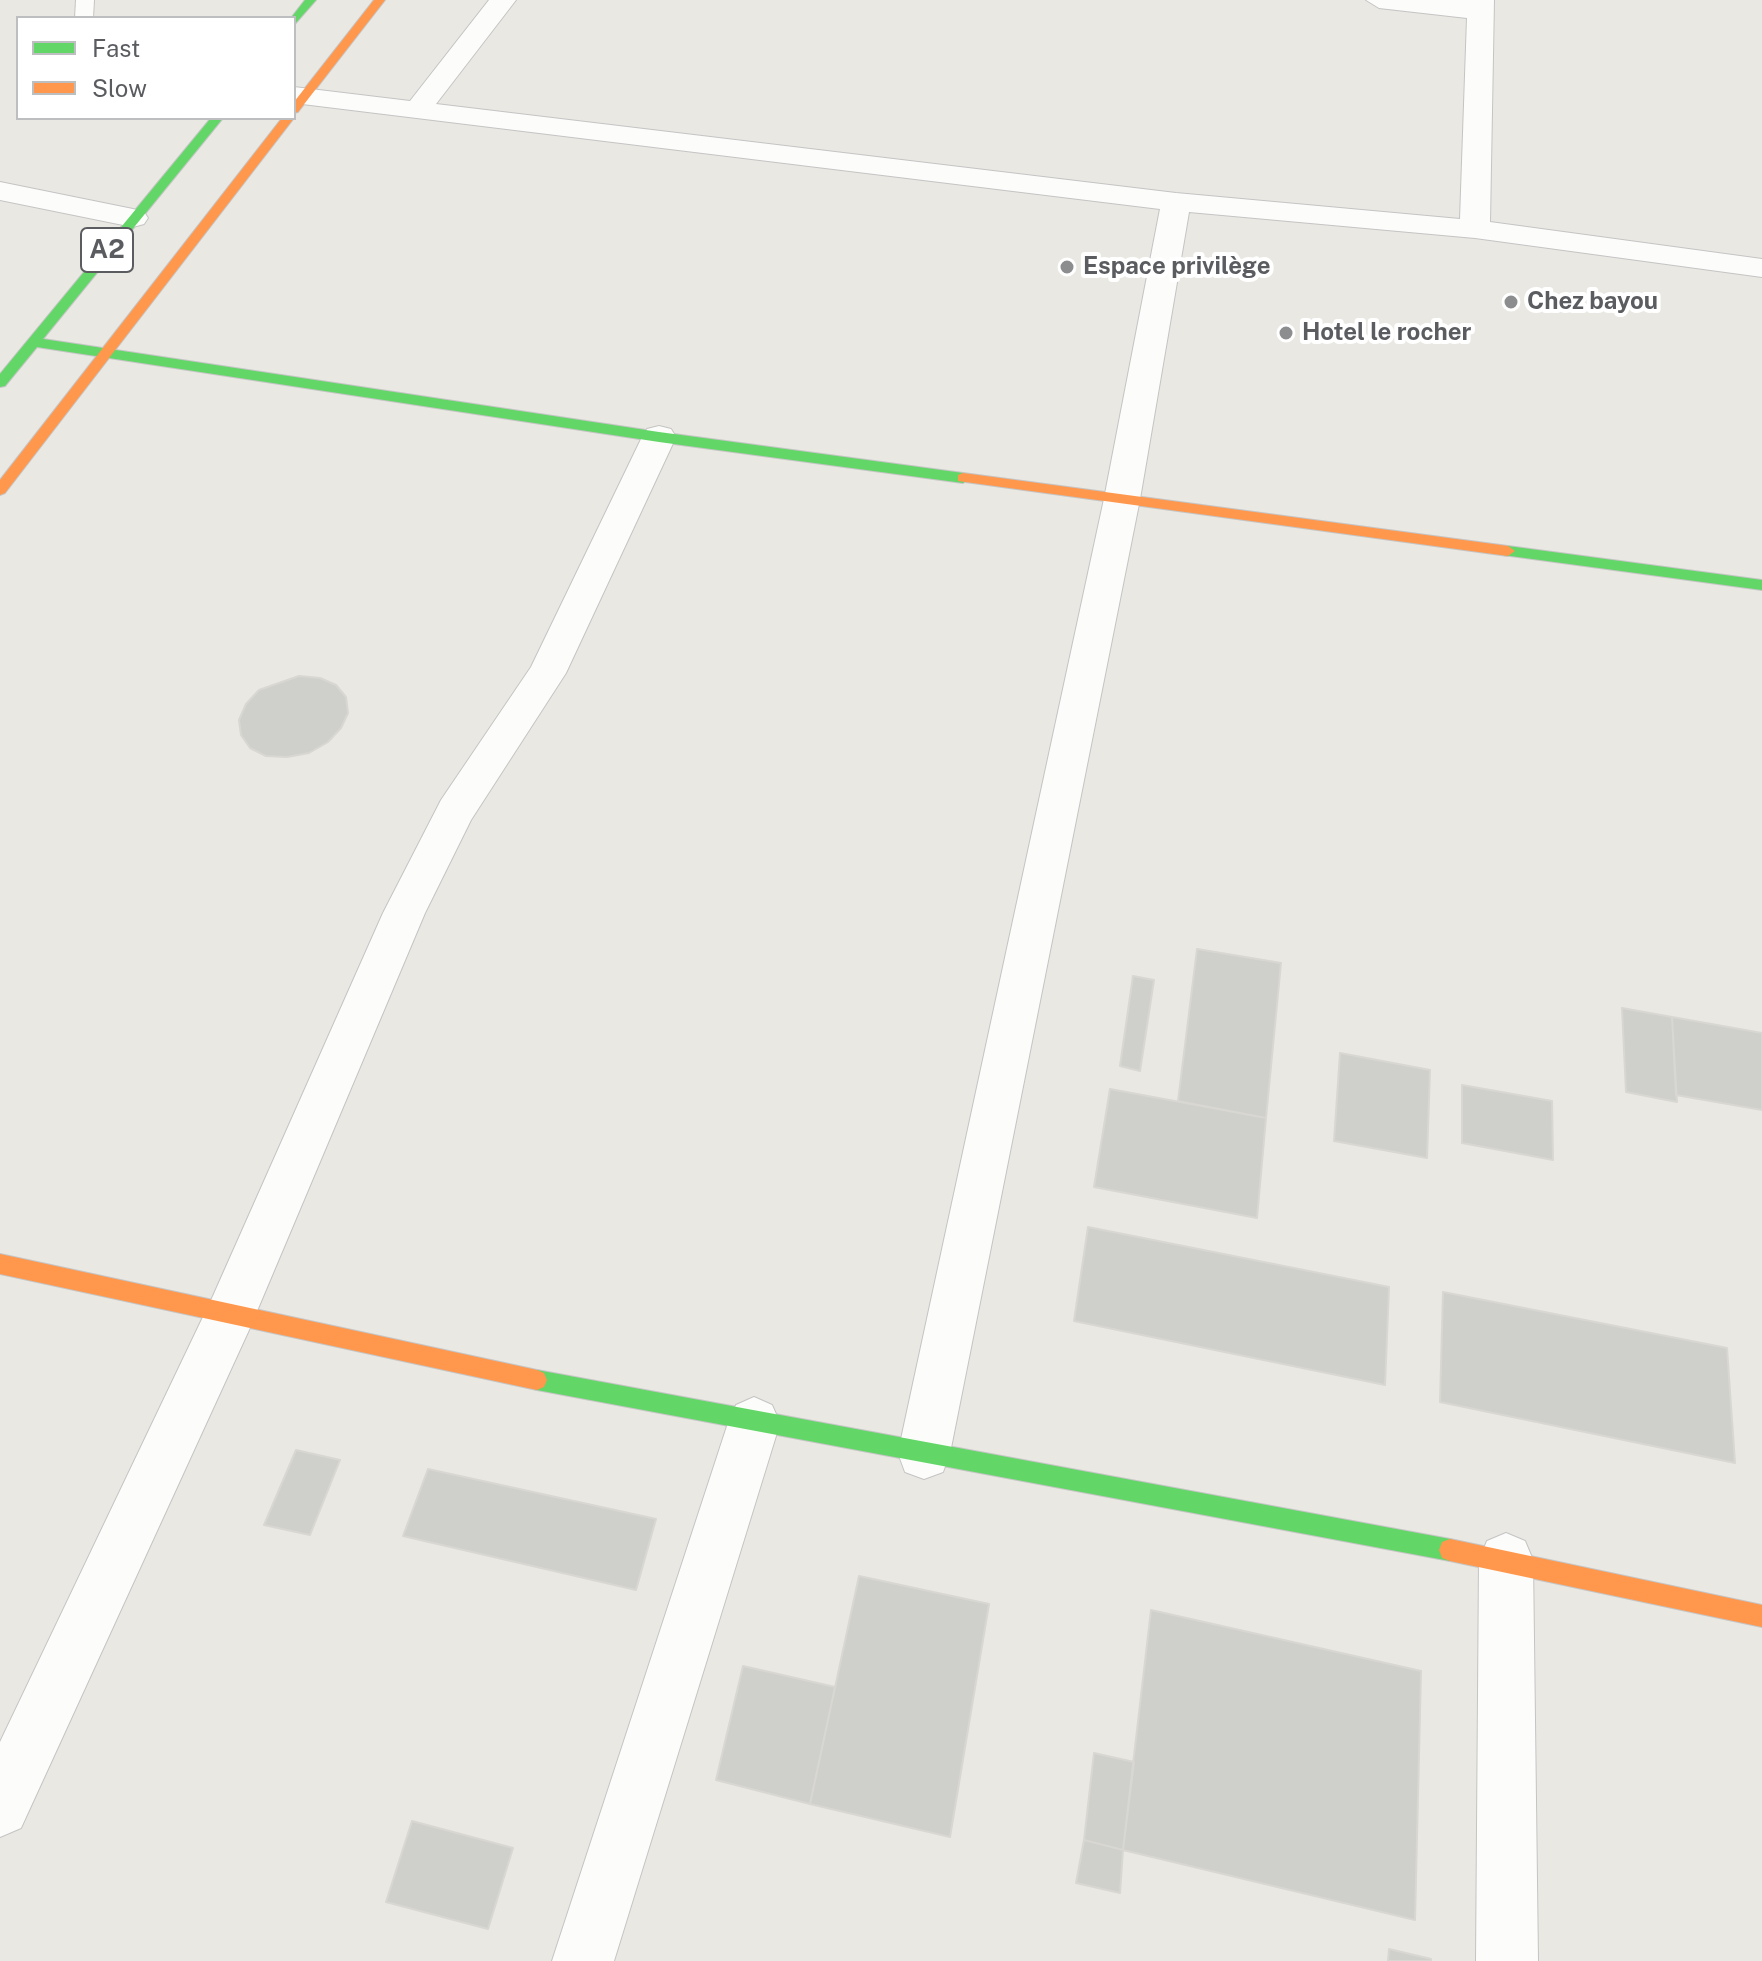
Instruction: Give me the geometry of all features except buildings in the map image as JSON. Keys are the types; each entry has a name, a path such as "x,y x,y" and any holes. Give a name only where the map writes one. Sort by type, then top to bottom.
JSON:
{"street":[{"path":"296,19 311,0"},
{"path":"296,104 380,0"},
{"path":"417,110 503,0"},
{"path":"1379,0 1482,6 1475,229"},
{"path":"296,105 417,110 1176,202 1475,229 1762,268"},
{"name":"A2","path":"0,383 215,120"},
{"path":"0,490 284,120"},
{"path":"0,191 133,218"},
{"path":"924,1453 1122,499 1176,202"},
{"path":"33,342 659,437 1762,585"},
{"path":"0,1807 231,1313 404,913 455,811 522,715 547,673 659,437"},
{"path":"0,1264 754,1423 1506,1560 1762,1616"},
{"path":"583,1961 754,1423"},
{"path":"1506,1560 1507,1961"}],"traffic: fast":[{"path":"296,19 311,0"},
{"path":"0,383 215,120"},
{"path":"33,342 659,437 963,478"},
{"path":"1508,551 1762,585"},
{"path":"537,1380 1450,1550"}],"traffic: slow":[{"path":"296,107 380,0"},
{"path":"0,490 286,120"},
{"path":"963,478 1508,551"},
{"path":"0,1264 537,1380"},
{"path":"1450,1550 1762,1616"}],"place":[{"name":"Espace privilège","path":"1067,267"},
{"name":"Chez bayou","path":"1511,302"},
{"name":"Hotel le rocher","path":"1286,333"}]}
